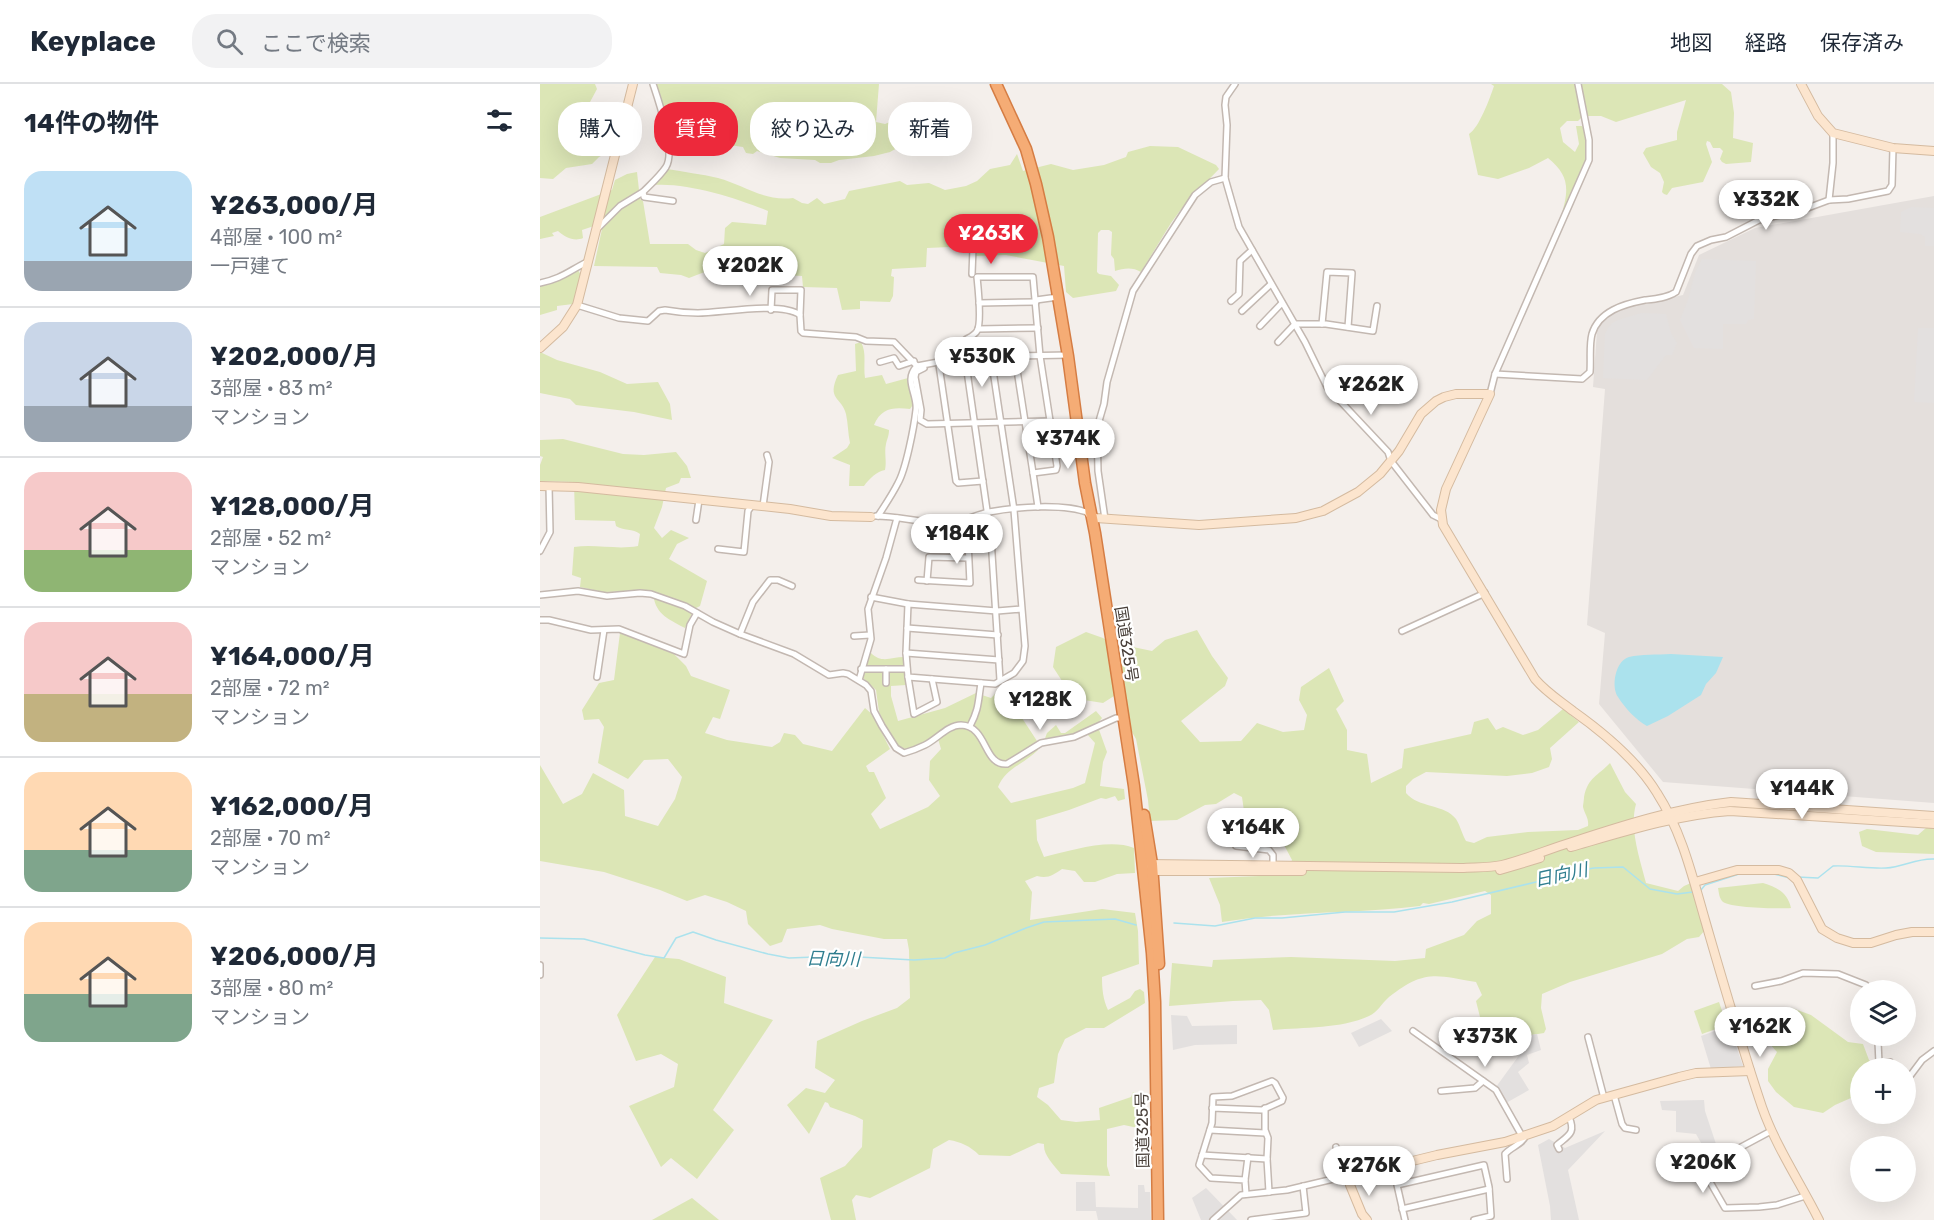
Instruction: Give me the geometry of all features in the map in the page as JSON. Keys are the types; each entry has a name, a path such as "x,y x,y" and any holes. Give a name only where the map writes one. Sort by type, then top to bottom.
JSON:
{"highway":[{"name":"国道325号","path":"996,84 1026,149 1034,175 1060,297 1096,517 1148,868 1155,1002 1158,1220"},
{"name":"国道325号","path":"1002,84 1035,157 1052,232 1060,297"},
{"name":"国道325号","path":"1096,517 1134,786 1158,927 1164,1220"}],"street":[{"path":"540,348 563,327 576,305 633,84"},
{"path":"595,232 620,207 643,192 667,166 670,144 653,84"},
{"path":"1235,84 1226,97 1225,105 1227,125 1225,178 1239,227 1305,342 1327,387 1388,452 1391,461 1433,516 1441,519"},
{"path":"1578,84 1589,140 1589,160 1495,374 1490,394 1446,489 1441,503 1441,519 1446,533 1485,593 1535,679 1632,761 1647,777 1671,817 1689,860 1750,1071 1772,1131 1819,1220"},
{"path":"1801,84 1818,116 1833,133 1893,148 1934,151"},
{"path":"1829,200 1833,133"},
{"path":"1495,374 1582,379 1590,372 1591,337 1600,320 1609,312 1627,303 1667,296 1676,292 1691,254 1697,246 1726,237 1759,220 1805,209 1829,200 1848,199 1888,191 1892,185 1893,148"},
{"path":"1096,517 1097,428 1107,382 1133,291 1196,195 1211,182 1225,178"},
{"path":"643,192 645,197 673,201"},
{"path":"973,248 972,275 980,303 978,329 965,340 965,357 988,512 997,611 1000,680"},
{"path":"1231,301 1239,294 1240,261 1252,250"},
{"path":"540,283 563,277 587,262"},
{"path":"1322,324 1327,272 1352,273 1348,327"},
{"path":"972,275 1030,275 1033,277 1040,356 1056,471 1034,473"},
{"path":"1242,311 1271,284"},
{"path":"771,310 772,290 801,290 800,315 803,333 894,342 915,364"},
{"path":"980,303 1036,301 1060,297"},
{"path":"1260,326 1282,303"},
{"path":"576,305 619,318 648,321 659,311 665,310 699,313 753,309 792,311 800,315"},
{"path":"1278,342 1295,324 1322,324 1373,331 1377,306"},
{"path":"978,329 1038,328"},
{"path":"880,362 894,358 898,366 965,357 1070,355"},
{"path":"908,677 995,684 1014,672 1023,661 1025,646 1014,510 991,357"},
{"path":"1015,357 1038,507"},
{"path":"945,360 939,365 920,368 916,372 921,410 920,420 927,424 1050,421"},
{"path":"875,516 898,483 903,470 916,408 910,378 915,364"},
{"path":"939,365 956,481 958,483 983,481"},
{"path":"540,551 550,532 544,486 578,486 763,506 831,516 875,516 929,523 967,520 988,512 1038,507 1073,508 1096,517 1199,525 1309,515 1323,511 1370,484 1391,461 1421,414 1436,401 1456,394 1490,394"},
{"path":"763,506 769,462 767,455"},
{"path":"696,520 699,500"},
{"path":"718,549 744,552 748,511 752,505"},
{"path":"859,680 870,635 868,609 897,518"},
{"path":"918,580 970,583 967,520"},
{"path":"927,581 929,556 968,558"},
{"path":"740,634 753,602 770,579 792,586"},
{"path":"540,595 578,591 607,596 651,594 685,606 740,634 794,654 829,675 843,673 859,680 871,691 873,711 900,752 910,752 927,745 954,725 970,726 977,732 994,760 1003,765 1011,763 1041,743 1074,737 1116,718 1124,718"},
{"path":"1402,631 1485,593"},
{"path":"872,597 908,604 997,611 1022,609"},
{"path":"908,604 906,653 914,714 937,702 932,679"},
{"path":"540,620 591,630 619,629 684,654 690,626 697,613"},
{"path":"907,628 998,635"},
{"path":"597,677 604,630"},
{"path":"854,636 870,635"},
{"path":"906,653 999,660"},
{"path":"861,669 907,669"},
{"path":"886,669 886,683"},
{"path":"970,726 979,708 981,683"},
{"path":"1148,868 1273,868 1453,873 1494,871 1515,867 1699,806 1731,802 1934,816"},
{"path":"1671,817 1730,811 1934,824"},
{"path":"1236,846 1269,850 1273,855 1273,868"},
{"path":"1695,884 1737,870 1779,870 1789,873 1797,880 1822,929 1837,938 1853,943 1871,944 1896,934 1934,932"},
{"path":"540,965 540,975"},
{"path":"1755,986 1781,981 1803,973 1838,974 1853,980"},
{"path":"1413,1031 1496,1090 1524,1136"},
{"path":"1588,1037 1604,1098"},
{"path":"1916,1068 1934,1051"},
{"path":"1213,1220 1237,1198 1246,1194 1348,1178 1437,1155 1505,1142 1553,1126 1588,1104 1614,1095 1696,1073 1750,1071"},
{"path":"1212,1108 1260,1110 1283,1100 1274,1081 1232,1096 1214,1096 1212,1108 1210,1130 1199,1165 1211,1178 1245,1180"},
{"path":"1441,1091 1475,1088 1483,1081"},
{"path":"1614,1095 1622,1124 1625,1128 1636,1130"},
{"path":"1265,1108 1269,1192"},
{"path":"1559,1149 1557,1144 1573,1130 1569,1118"},
{"path":"1210,1130 1265,1133"},
{"path":"1772,1131 1702,1168 1725,1208 1777,1205 1805,1196"},
{"path":"1507,1179 1505,1154 1520,1144 1524,1136"},
{"path":"1336,1147 1342,1170 1367,1220"},
{"path":"1202,1155 1267,1159"},
{"path":"1246,1194 1248,1157"},
{"path":"1405,1220 1397,1185 1484,1165 1491,1216 1474,1220"},
{"path":"1251,1220 1295,1217 1305,1214 1307,1212 1303,1186"},
{"path":"1402,1209 1489,1189"}],"shaded area":[{"path":"1934,196 1934,803 1663,782 1599,704 1605,633 1587,625 1605,389 1593,387 1597,331 1606,317 1629,307 1683,295 1699,255 1755,228"},
{"path":"1911,207 1934,208 1934,246 1925,246 1925,237 1920,234 1900,232 1901,212"},
{"path":"1702,259 1756,261 1754,319 1748,320 1746,324 1723,324 1723,349 1694,348 1680,320 1695,273"},
{"path":"1641,313 1666,314 1671,333 1677,343 1672,355 1666,355 1647,380 1603,378 1605,334 1608,328 1618,320"},
{"path":"1918,328 1934,328 1934,403 1914,402"},
{"path":"1171,1015 1187,1016 1192,1026 1237,1025 1237,1044 1195,1045 1173,1050"},
{"path":"1381,1019 1392,1031 1359,1047 1351,1033"},
{"path":"1729,1026 1743,1066 1711,1069 1701,1036"},
{"path":"1537,1034 1541,1050 1527,1055 1529,1063 1518,1072 1529,1090 1506,1103 1496,1087 1520,1054 1500,1040"},
{"path":"1704,1100 1705,1111 1716,1144 1704,1148 1696,1134 1676,1132 1676,1111 1662,1110 1660,1101"},
{"path":"1605,1131 1568,1170 1579,1220 1551,1220 1538,1145 1549,1139 1565,1148"},
{"path":"1076,1182 1095,1182 1096,1207 1138,1208 1138,1185 1144,1185 1145,1192 1150,1192 1151,1220 1098,1220 1096,1211 1076,1211"},
{"path":"1206,1188 1237,1220 1201,1220 1192,1198"}],"green space":[{"path":"540,84 595,84 597,89 590,102 558,102 558,156 601,156 592,164 566,168 553,179 540,178"},
{"path":"655,84 879,84 876,122 876,102 750,102 750,154 746,153 743,147 738,146 738,102 660,102"},
{"path":"1491,84 1722,84 1731,92 1734,113 1733,138 1753,143 1751,162 1726,164 1720,159 1723,151 1720,148 1713,148 1707,141 1712,162 1703,182 1672,188 1667,195 1662,192 1664,182 1660,173 1651,167 1643,153 1646,148 1677,140 1686,100 1616,122 1601,116 1583,116 1578,121 1567,121 1560,128 1563,142 1575,152 1579,144 1576,126 1582,126 1587,161 1563,216 1561,216 1566,184 1560,171 1548,158 1529,168 1498,179 1478,175 1469,134 1477,126 1484,112 1494,86"},
{"path":"876,122 888,123 888,152 876,156"},
{"path":"1150,146 1178,147 1216,165 1219,169 1185,204 1141,272 1128,268 1115,271 1114,259 1111,255 1112,232 1101,230 1098,233 1097,272 1111,276 1119,285 1116,291 1073,298 1066,292 1064,266 1006,255 974,256 974,246 979,234 971,232 956,235 950,247 927,248 926,267 892,269 893,296 890,302 860,301 860,309 842,310 837,288 803,287 802,276 767,274 761,280 740,281 714,270 689,278 660,273 657,267 594,266 602,229 594,226 582,230 583,238 580,239 570,238 558,231 552,233 554,236 540,239 540,217 612,190 615,180 637,172 640,199 643,201 650,244 688,244 705,253 724,244 725,228 732,222 766,225 768,211 727,196 696,188 653,185 667,169 718,178 773,198 793,198 808,204 817,198 824,204 845,199 849,191 900,181 907,185 929,183 945,190 966,186 977,181 990,169 1010,165 1017,154 1023,171 1051,164 1073,170 1104,165 1126,157 1128,152"},
{"path":"773,156 874,156 831,163"},
{"path":"578,270 581,275 573,304 557,306 557,310 540,315 540,284 564,278"},
{"path":"861,342 865,378 882,375 886,384 908,378 911,381 914,399 910,409 888,410 880,415 874,425 889,430 885,447 885,470 873,476 864,486 849,486 850,465 832,458 847,448 850,443 846,414 834,394 834,389 838,375 856,371 855,344"},
{"path":"540,352 557,360 600,372 627,384 658,382 670,404 672,420 634,412 576,405 570,399 540,393"},
{"path":"563,439 623,454 676,452 687,466 691,478 681,478 679,483 666,488 654,528 662,538 671,530 689,538 677,544 669,559 707,581 700,606 694,609 685,628 662,614 656,605 653,591 603,592 580,587 581,578 572,575 574,547 638,546 640,534 619,528 615,521 575,520 574,482 540,481 540,465 543,457 540,456 540,440"},
{"path":"1197,630 1228,678 1225,686 1181,721 1200,742 1241,741 1257,723 1283,732 1304,730 1307,715 1299,700 1301,687 1329,668 1344,701 1336,709 1347,730 1347,750 1367,754 1371,783 1402,768 1404,749 1471,734 1474,722 1488,718 1496,730 1503,727 1523,735 1538,730 1563,709 1579,722 1550,748 1552,759 1549,767 1532,773 1507,776 1426,772 1406,786 1406,793 1417,801 1451,814 1456,819 1466,841 1474,843 1487,837 1528,832 1578,830 1588,826 1583,807 1588,785 1610,763 1625,792 1636,804 1635,834 1646,883 1678,891 1691,883 1705,930 1699,937 1687,939 1662,954 1570,982 1542,994 1541,1008 1546,1029 1544,1033 1493,1041 1485,1037 1476,1001 1482,995 1476,982 1450,977 1421,978 1389,997 1372,1015 1347,1023 1322,1027 1273,1030 1269,1010 1261,1000 1169,1006 1172,963 1212,967 1213,960 1291,957 1395,961 1425,958 1426,949 1464,935 1477,921 1491,914 1491,895 1485,891 1429,904 1423,903 1420,906 1247,918 1222,922 1220,905 1209,878 1285,875 1292,860 1283,843 1279,817 1245,818 1242,797 1234,793 1216,804 1205,805 1177,820 1150,821 1136,739 1114,696 1103,703 1084,700 1064,684 1053,667 1056,647 1086,632 1103,638 1127,653 1133,647 1152,651 1165,640"},
{"path":"620,633 674,654 686,666 691,676 730,690 720,719 713,717 705,733 727,740 772,747 780,742 784,733 795,735 803,744 832,751 865,708 873,715 890,749 866,766 869,772 874,772 886,798 871,814 880,829 928,807 940,796 929,780 930,761 941,749 938,739 907,750 894,743 879,712 876,690 862,677 865,658 871,653 883,659 904,657 906,685 891,686 891,696 898,721 945,708 976,693 991,698 996,693 1007,695 1037,741 1038,750 1010,771 1001,781 998,787 1011,803 1085,783 1095,743 1087,734 1044,741 1047,733 1056,725 1061,733 1065,733 1096,711 1102,718 1097,724 1107,752 1103,762 1100,786 1124,789 1125,799 1118,801 1115,796 1101,798 1036,820 1037,840 1044,857 1101,845 1124,845 1134,848 1135,873 1117,874 1095,882 1084,882 1075,871 1062,869 1050,876 1037,876 1025,881 1032,892 1030,920 1102,909 1135,913 1139,964 1102,977 1103,990 1108,1010 1130,998 1135,991 1140,989 1144,992 1145,1003 1104,1028 1086,1028 1065,1039 1058,1054 1054,1083 1039,1088 1037,1097 1048,1105 1061,1120 1076,1122 1100,1120 1099,1108 1131,1097 1133,1092 1137,1093 1139,1098 1136,1104 1137,1117 1141,1119 1143,1128 1124,1125 1107,1129 1107,1166 1110,1176 1061,1174 1047,1156 1044,1144 1038,1143 1010,1156 979,1155 965,1145 949,1140 933,1149 930,1168 870,1198 856,1195 852,1200 856,1220 831,1220 820,1178 845,1166 862,1147 863,1120 830,1107 825,1102 809,1134 787,1105 806,1088 825,1093 835,1080 815,1068 817,1041 897,1008 910,998 907,939 884,939 820,925 787,929 782,942 770,946 748,924 746,911 727,902 705,895 687,901 604,872 540,861 540,765 563,804 582,794 593,773 624,790 625,816 658,826 675,799 682,777 668,759 644,760 628,779 598,763 604,727 599,719 584,720 582,710 599,683 614,680"},
{"path":"1934,821 1934,854 1876,852 1862,846 1859,832 1867,829 1918,835"},
{"path":"1763,883 1781,891 1791,908 1735,906 1723,902 1719,895 1718,888"},
{"path":"655,957 679,959 726,977 724,1003 773,1020 713,1110 734,1130 697,1179 671,1158 661,1167 629,1106 674,1087 678,1064 661,1054 636,1061 617,1015"},
{"path":"1719,1002 1727,1025 1702,1034 1694,1011"},
{"path":"1792,1008 1811,1015 1850,1042 1850,1046 1864,1046 1868,1058 1850,1058 1850,1098 1823,1113 1794,1107 1776,1092 1768,1081 1768,1069 1777,1052 1760,1033 1760,1023"},
{"path":"692,1198 719,1220 652,1220"}],"water":[{"path":"1671,654 1723,657 1716,673 1706,684 1701,695 1647,726 1631,713 1618,697 1615,681 1618,669 1624,659 1629,657"}],"waterway":[{"name":"日向川","path":"1797,877 1818,878 1833,866 1886,868 1934,859"},
{"name":"日向川","path":"1174,923 1215,926 1255,918 1345,912 1394,912 1452,902 1556,875 1594,868 1623,867 1650,889 1677,894 1693,892"},
{"name":"日向川","path":"1701,890 1705,885 1739,874"},
{"name":"日向川","path":"1774,874 1790,878"},
{"name":"日向川","path":"540,938 584,939 664,958 676,938 693,932 789,958 841,956 914,960 945,958 1044,922 1115,919 1136,925"}]}
